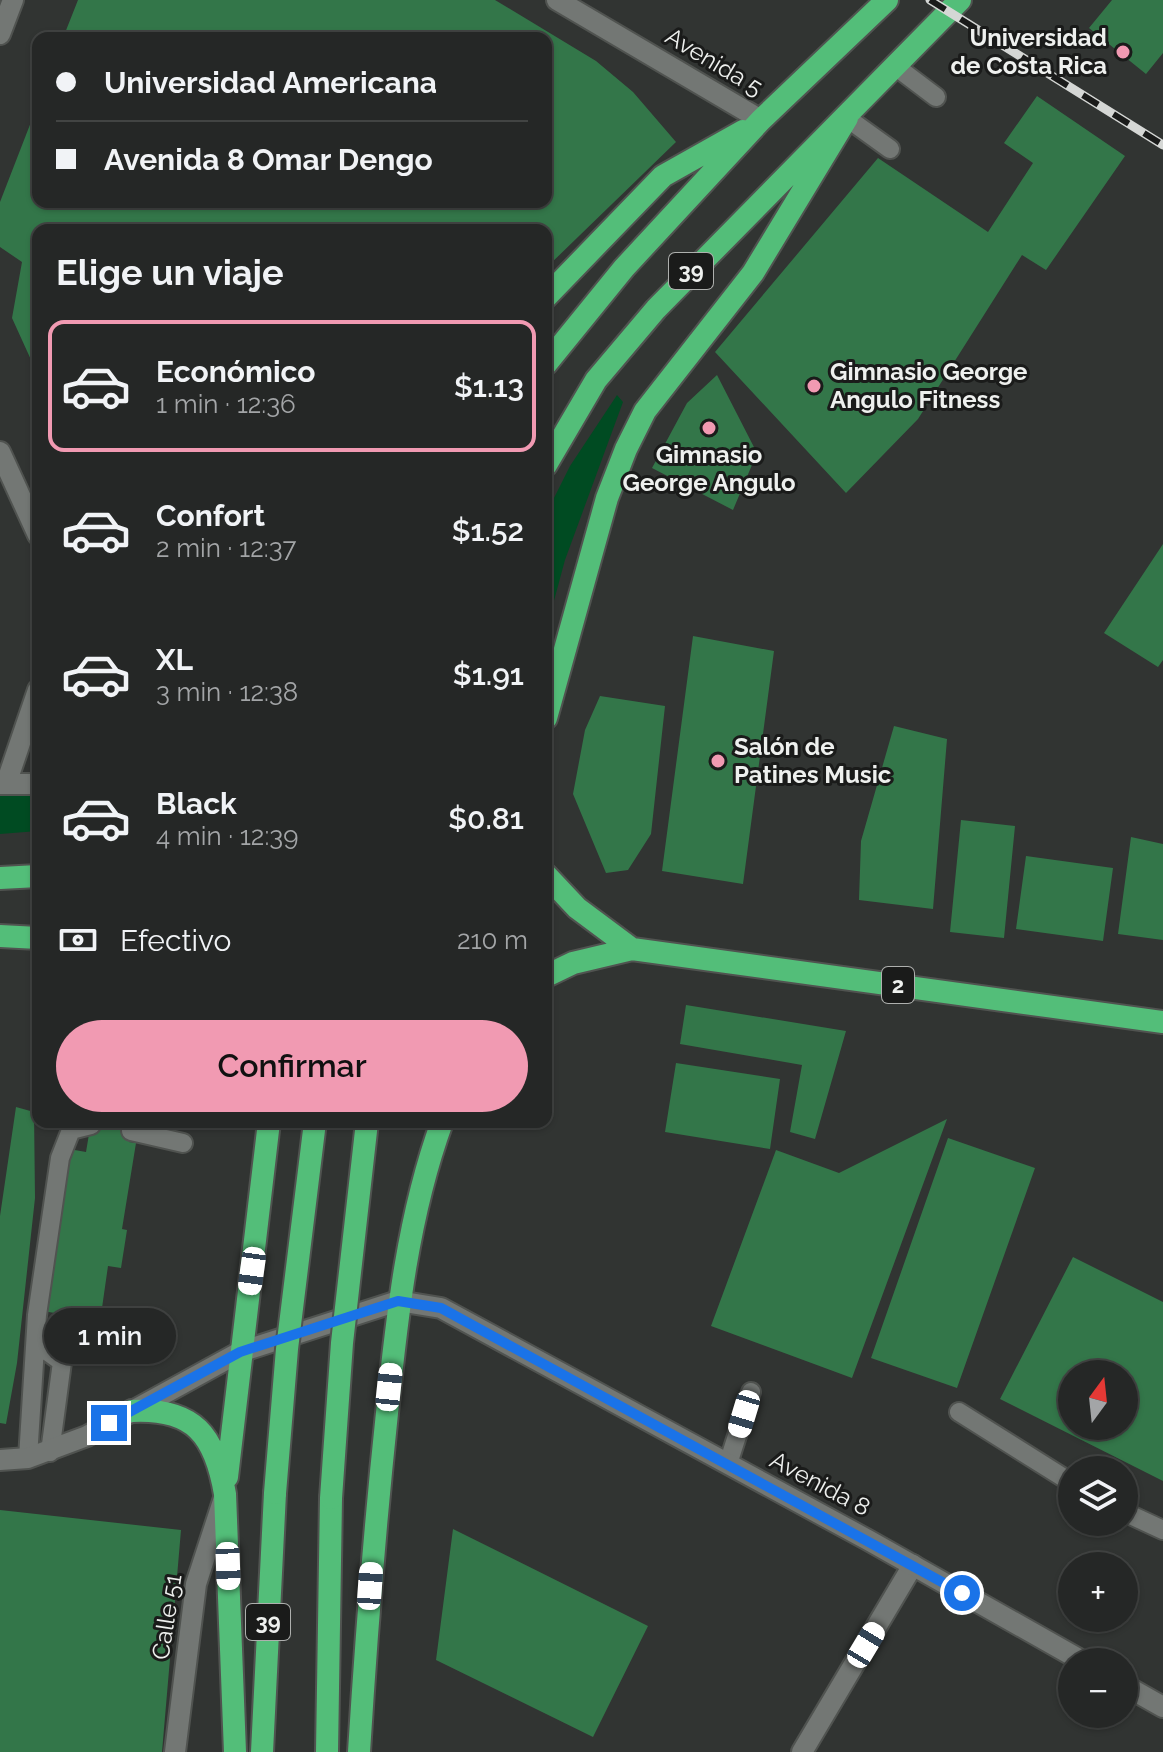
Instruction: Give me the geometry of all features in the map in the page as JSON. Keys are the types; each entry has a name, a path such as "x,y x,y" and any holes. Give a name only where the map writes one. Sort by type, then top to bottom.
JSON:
{"highway":[{"name":"39","path":"552,357 624,268 761,120 887,0"},
{"name":"39","path":"552,453 596,380 656,309 720,240 847,118 958,4"},
{"path":"552,696 607,498 645,411 753,273 847,118"},
{"path":"552,291 663,176 761,120"},
{"path":"0,878 32,876"},
{"name":"2","path":"552,881 577,908 632,949"},
{"path":"0,936 32,938"},
{"name":"2","path":"552,973 573,963 632,949 1163,1022"},
{"path":"235,1752 225,1494 240,1352 264,1190 269,1128"},
{"name":"39","path":"262,1752 275,1493 288,1334 314,1128"},
{"path":"327,1752 331,1498 342,1343 366,1128"},
{"path":"359,1752 371,1559 398,1301 431,1151 440,1128"},
{"path":"132,1411 161,1410 188,1420 209,1440 220,1467 225,1494"}],"street":[{"path":"0,34 13,0"},
{"name":"Avenida 5","path":"557,0 761,120"},
{"path":"0,452 32,522"},
{"path":"32,706 3,784 32,784"},
{"path":"0,1460 28,1458 50,1452 240,1352 398,1301"},
{"name":"Avenida 8","path":"398,1301 441,1308 1059,1648"},
{"name":"Calle 51","path":"175,1752 196,1584 225,1494"},
{"path":"802,1752 913,1565"},
{"path":"1138,1693 1163,1707"}],"lane":[{"path":"895,66 936,97"},
{"path":"847,118 890,149"},
{"path":"28,1458 37,1315 60,1158 71,1130 79,1128"},
{"path":"138,1128 131,1131 183,1143"},
{"path":"37,1344 62,1362 50,1452"},
{"path":"728,1464 751,1392"},
{"path":"959,1412 1058,1474"},
{"path":"1138,1518 1163,1530"}],"green space":[{"path":"617,395 623,402 565,560 552,608 552,502 570,466"},
{"path":"0,796 32,796 32,831 0,834"}],"building":[{"path":"78,0 495,0 548,32 65,32"},
{"path":"1112,0 1163,0 1163,53 1146,74 1089,28"},
{"path":"552,34 596,61 633,92 676,142 552,262 552,224 32,224 32,362 12,318 22,262 0,247 0,202 32,119 32,208 552,208"},
{"path":"1037,96 1125,156 1046,270 1022,255 918,419 846,493 715,352 878,158 988,232 1033,163 1004,143"},
{"name":"Gimnasio George Angulo","path":"717,375 757,453 733,510 652,468 687,403"},
{"path":"1163,544 1163,660 1158,667 1104,633"},
{"name":"Salón de Patines Music","path":"693,636 774,651 743,884 662,871"},
{"path":"600,696 665,706 651,834 628,870 606,873 573,794 585,730"},
{"path":"894,726 947,739 933,909 859,900 861,841"},
{"path":"961,820 1015,826 1004,938 950,932"},
{"path":"1131,837 1163,844 1163,940 1118,934"},
{"path":"1026,856 1113,868 1103,941 1016,929"},
{"path":"686,1005 846,1031 815,1139 790,1132 802,1065 680,1044"},
{"path":"676,1063 780,1079 770,1149 665,1132"},
{"path":"16,1107 32,1111 35,1198 17,1363 6,1424 0,1423 0,1216"},
{"path":"947,1119 852,1378 711,1326 776,1150 839,1173"},
{"path":"90,1128 132,1128 129,1142 136,1143 122,1229 127,1230 121,1268 108,1266 101,1315 76,1328 78,1317 43,1311 69,1149 86,1152"},
{"path":"948,1138 1035,1168 957,1388 871,1358"},
{"path":"1073,1257 1163,1302 1163,1481 1138,1468 1138,1456 1113,1456 1082,1440 1138,1440 1138,1360 1058,1360 1058,1428 1000,1399"},
{"path":"0,1510 181,1530 162,1752 0,1752"},
{"path":"453,1529 648,1626 593,1737 436,1660"}],"railway":[{"path":"930,0 1163,145"}],"place":[{"name":"Universidad de Costa Rica","path":"1123,52"},
{"name":"Gimnasio George Angulo Fitness","path":"814,386"},
{"name":"Gimnasio George Angulo","path":"709,428"},
{"name":"Salón de Patines Music","path":"718,761"}],"route":[{"path":"109,1423 240,1352 398,1301 441,1308 962,1593"}]}
